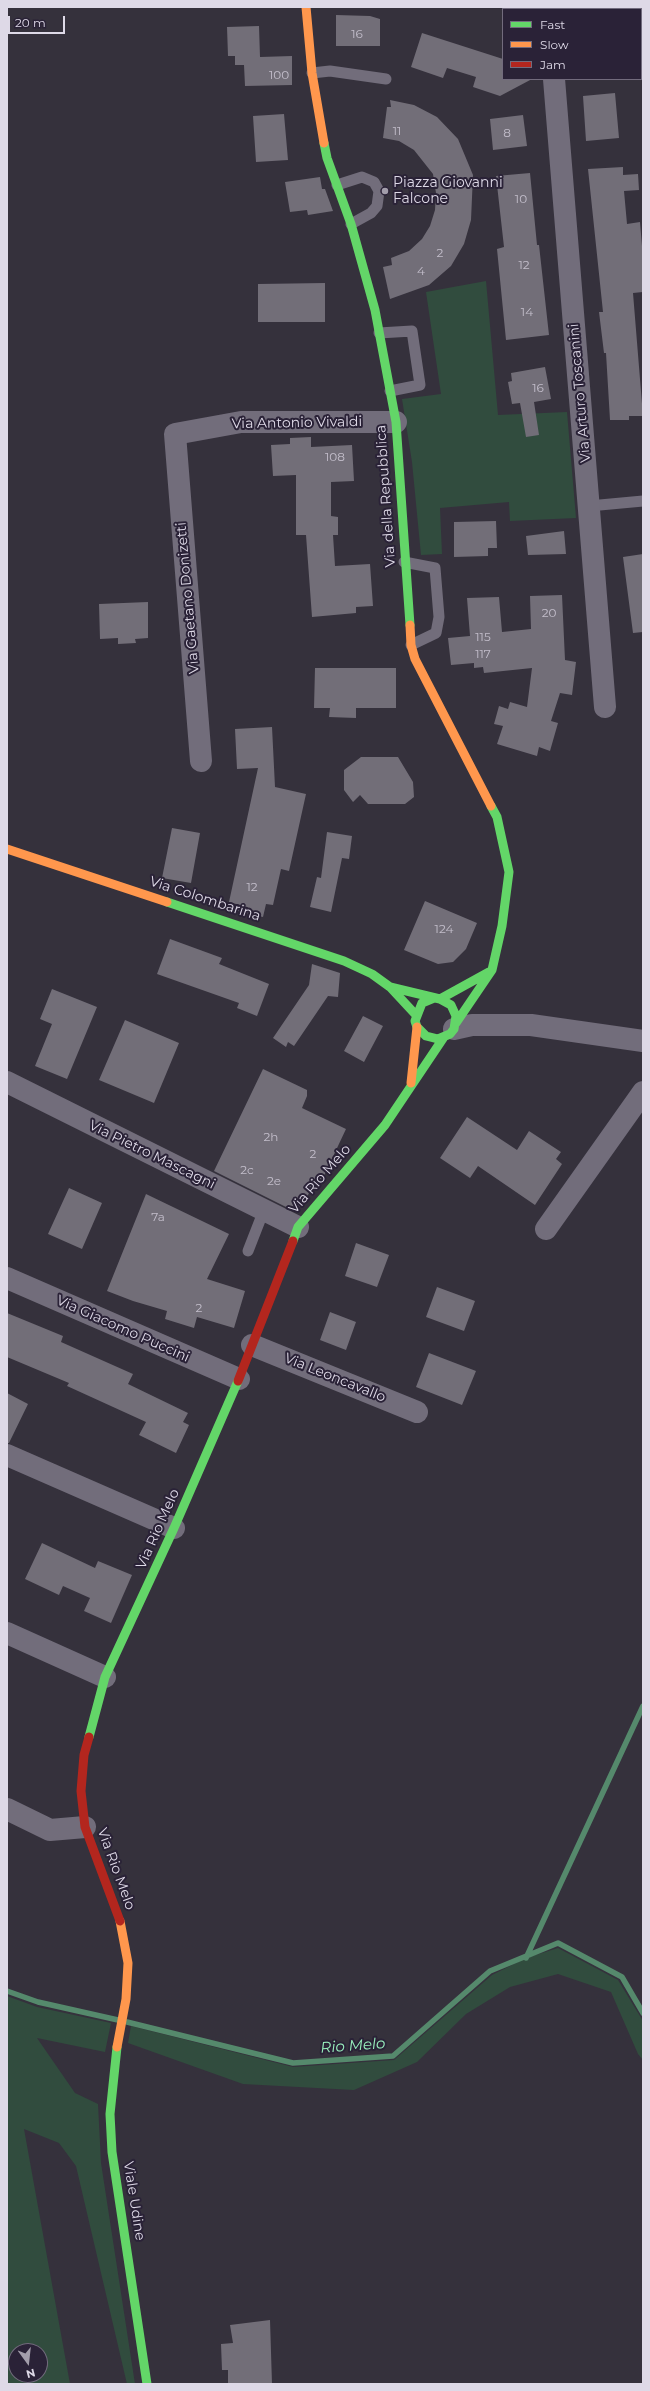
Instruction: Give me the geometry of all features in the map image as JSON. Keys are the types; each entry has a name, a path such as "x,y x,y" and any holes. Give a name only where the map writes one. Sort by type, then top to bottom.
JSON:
{"street":[{"name":"Via della Repubblica","path":"306,7 312,74 327,158 351,224 379,333 396,422 404,562 411,645 415,659 497,816 509,872 502,926 492,970 451,1030"},
{"name":"Via Arturo Toscanini","path":"554,80 605,706"},
{"name":"Via Antonio Vivaldi","path":"174,434 241,422 396,422"},
{"name":"Via Gaetano Donizetti","path":"174,434 201,762"},
{"name":"Via Colombarina","path":"7,849 308,948 372,974 390,987 416,1015"},
{"path":"492,970 437,998 422,1003 416,1015 417,1027 426,1036 438,1039 451,1030 472,1025 531,1025 643,1041"},
{"name":"Via Colombarina","path":"390,987 437,998"},
{"path":"437,998 446,1001 454,1010 451,1030"},
{"name":"Via Rio Melo","path":"410,1088 417,1027"},
{"name":"Via Rio Melo","path":"122,2022 126,1999 128,1963 118,1912 98,1867 85,1826 81,1791 84,1755 105,1677 174,1528 239,1379 298,1227 386,1125 451,1030"},
{"name":"Via Pietro Mascagni","path":"7,1082 298,1227"},
{"path":"546,1229 643,1092"},
{"name":"Via Giacomo Puccini","path":"7,1278 239,1379"},
{"name":"Via Leoncavallo","path":"252,1345 417,1412"},
{"path":"7,1455 174,1528"},
{"path":"7,1633 105,1677"},
{"path":"7,1809 50,1830 85,1826"},
{"name":"Viale Udine","path":"122,2022 116,2051 110,2114 112,2152 147,2384"}],"lane":[{"path":"312,74 330,71 386,79"},
{"path":"337,185 362,177 368,178 377,186 379,199 377,206 371,213 351,224"},
{"path":"379,333 412,331 420,385 390,390"},
{"path":"589,506 643,501"},
{"path":"404,562 435,568 440,617 436,633 411,645"},
{"path":"248,1251 264,1210"}],"green space":[{"path":"486,281 498,415 567,412 576,518 510,521 509,502 440,508 442,554 421,555 412,462 402,399 441,394 426,292"},
{"path":"558,1948 618,1980 643,2021 643,2060 638,2054 611,1992 558,1974 510,1987 466,2014 417,2062 354,2090 243,2084 128,2043 131,2026 293,2067 394,2060 492,1975 526,1958"},
{"path":"7,1996 37,2007 111,2023 105,2052 37,2038 75,2093 98,2104 101,2163 135,2384 127,2384 76,2166 59,2143 24,2129 70,2384 7,2384"}],"building":[{"path":"336,15 370,16 380,19 380,46 336,46"},
{"path":"259,26 260,57 292,56 292,85 245,86 244,65 235,65 235,56 228,56 227,27"},
{"path":"422,33 502,59 502,80 530,80 500,96 473,87 476,77 447,68 443,78 411,67"},
{"path":"615,93 619,138 586,141 583,96"},
{"path":"390,100 414,105 437,117 458,139 473,175 471,220 464,244 451,266 429,285 390,299 383,267 392,265 391,258 409,251 422,239 430,226 435,210 436,193 433,174 414,150 399,141 383,138 387,107 391,107"},
{"path":"284,114 288,160 256,162 253,116"},
{"path":"523,115 527,146 493,150 490,119"},
{"path":"623,167 623,175 638,174 639,190 624,191 627,224 640,222 643,258 643,292 633,293 643,416 629,416 629,420 610,420 606,353 604,353 599,312 603,312 588,169"},
{"path":"530,173 537,245 539,245 549,335 506,340 497,249 504,247 496,176"},
{"path":"320,177 322,189 325,189 333,211 308,215 307,210 290,212 285,182"},
{"path":"325,283 325,322 258,322 258,284"},
{"path":"545,367 551,399 534,402 539,435 526,437 520,403 512,404 508,382 512,381 511,373"},
{"path":"311,437 311,447 352,445 354,481 331,482 331,516 338,517 338,535 333,535 335,566 370,564 373,606 356,607 356,613 312,617 306,535 296,535 296,475 273,476 271,445 290,444 290,438"},
{"path":"496,521 497,548 488,548 488,556 454,557 454,522"},
{"path":"564,531 566,554 528,555 526,536"},
{"path":"643,554 643,632 633,633 623,557"},
{"path":"562,595 565,660 576,662 572,695 560,693 551,721 558,723 550,751 539,747 537,756 497,744 503,726 494,724 499,706 508,709 510,702 527,707 532,668 484,673 483,667 474,668 474,663 451,665 448,638 470,636 467,598 499,597 502,632 531,629 530,596"},
{"path":"148,602 148,638 135,639 136,643 118,644 118,638 100,639 99,604"},
{"path":"315,668 396,668 396,708 356,708 356,718 329,717 330,708 314,708"},
{"path":"272,727 275,787 306,794 289,871 281,869 273,905 266,904 263,917 238,911 240,905 229,902 258,768 237,769 235,729"},
{"path":"361,757 398,757 413,782 414,797 405,804 368,804 360,795 353,802 344,790 344,770"},
{"path":"172,828 200,833 191,883 162,878"},
{"path":"327,832 352,836 349,859 342,858 331,912 310,907 317,877 321,878"},
{"path":"425,901 477,923 466,949 453,962 438,964 404,950"},
{"path":"170,939 222,958 219,964 269,984 257,1016 237,1008 239,1003 157,974"},
{"path":"312,964 340,973 338,997 328,996 294,1046 288,1042 286,1047 273,1038 309,985"},
{"path":"52,989 97,1007 67,1079 35,1066 52,1024 40,1019"},
{"path":"363,1016 383,1026 364,1062 344,1051"},
{"path":"125,1020 179,1043 154,1103 99,1080"},
{"path":"263,1069 307,1090 307,1096 302,1108 346,1129 322,1180 317,1177 307,1197 299,1207 292,1210 214,1171"},
{"path":"467,1117 517,1150 529,1131 561,1152 556,1159 562,1164 535,1205 478,1166 470,1178 440,1158"},
{"path":"69,1188 102,1203 82,1249 48,1234"},
{"path":"146,1194 229,1234 207,1279 245,1291 234,1328 197,1317 194,1328 165,1319 167,1311 133,1301 107,1291"},
{"path":"356,1243 389,1255 377,1287 345,1276"},
{"path":"437,1287 475,1301 464,1331 426,1317"},
{"path":"330,1312 356,1322 346,1350 320,1340"},
{"path":"7,1313 63,1336 61,1342 133,1374 128,1384 188,1413 183,1422 189,1425 176,1453 139,1435 146,1422 67,1386 69,1383 7,1357"},
{"path":"429,1353 476,1371 462,1405 416,1387"},
{"path":"7,1393 28,1404 9,1443 7,1443"},
{"path":"42,1543 95,1568 98,1561 132,1575 111,1623 84,1611 90,1598 63,1586 59,1595 25,1579"},
{"path":"270,2320 272,2384 228,2384 228,2370 222,2370 221,2344 233,2343 230,2325"}],"waterway":[{"path":"526,1958 643,1706"},
{"name":"Rio Melo","path":"127,2022 293,2063 393,2056 490,1971 558,1943 622,1977 643,2013"},
{"name":"Rio Melo","path":"7,1991 38,2002 118,2020"}],"traffic: fast":[{"path":"324,143 327,158 351,224 375,310 396,422 410,625"},
{"path":"456,1023 492,970 502,926 509,872 497,817 491,806"},
{"path":"167,902 344,961 372,974 390,987 416,1015"},
{"path":"440,999 489,972"},
{"path":"390,987 440,999 451,1005 456,1016 454,1029 450,1034 438,1039 426,1036 417,1027 415,1021 422,1003 434,998"},
{"path":"293,1241 298,1227 385,1125 444,1037"},
{"path":"89,1737 105,1677 174,1528 238,1381"},
{"path":"117,2047 110,2114 112,2152 147,2384"}],"traffic: slow":[{"path":"306,7 312,73 324,143"},
{"path":"410,625 411,645 415,659 491,806"},
{"path":"7,849 167,902"},
{"path":"411,1083 417,1027"},
{"path":"117,2047 126,1999 128,1963 120,1921"}],"traffic: jam":[{"path":"238,1381 293,1241"},
{"path":"89,1737 84,1755 81,1791 85,1827 120,1921"}],"place":[{"name":"Piazza Giovanni Falcone","path":"385,191"}]}
